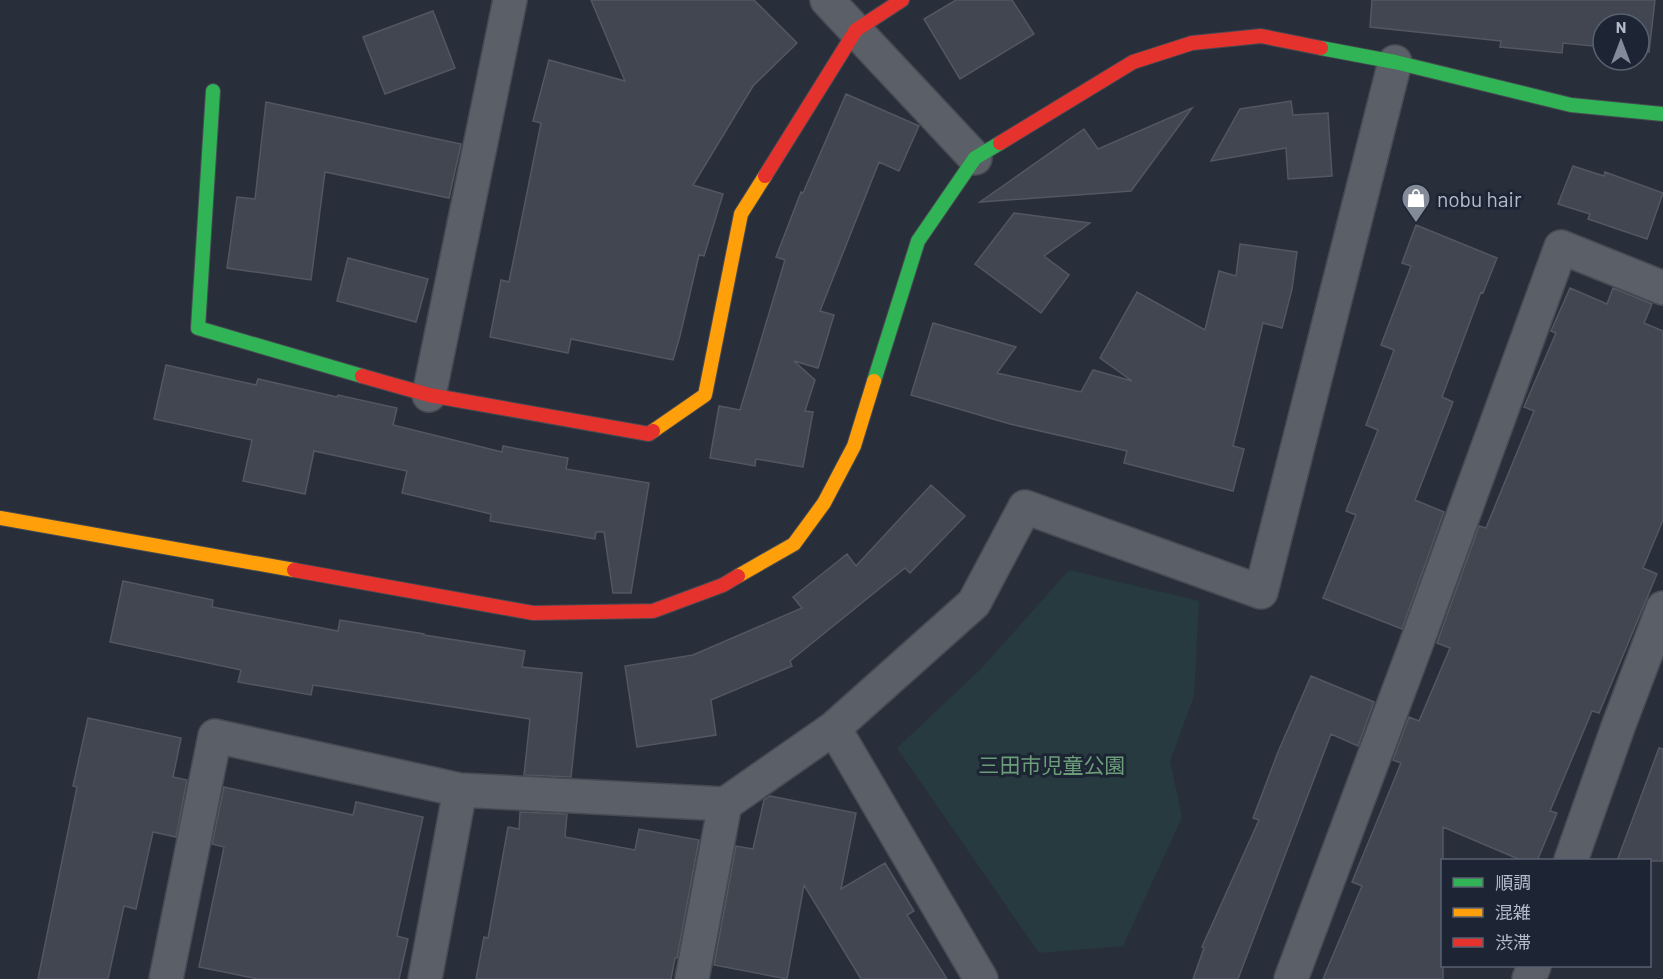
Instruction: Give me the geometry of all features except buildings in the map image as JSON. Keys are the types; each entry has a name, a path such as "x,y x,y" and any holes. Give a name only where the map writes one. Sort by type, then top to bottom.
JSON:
{"street":[{"path":"429,395 510,0"},
{"path":"827,0 975,158"},
{"path":"213,91 198,328 429,395 649,434 705,395 741,214 856,30 902,0"},
{"path":"0,518 533,614 653,611 723,585 794,544 825,503 854,447 918,241 975,158 1133,62 1192,43 1261,36 1395,62 1571,105 1663,114"},
{"path":"166,979 215,736 460,790 725,804 834,728 974,603 1025,507 1261,592 1395,62"},
{"path":"1291,979 1561,247 1663,288"},
{"path":"1572,859 1615,733 1663,608"},
{"path":"834,728 981,979"},
{"path":"425,979 460,790"},
{"path":"692,979 725,804"}],"green space":[{"name":"三田市児童公園","path":"1069,570 1199,601 1194,696 1170,761 1182,817 1123,946 1039,953 897,748 981,669"}],"traffic: fast":[{"path":"1321,48 1395,62 1571,105 1663,114"},
{"path":"213,91 198,328 362,376"},
{"path":"874,381 918,241 975,158 1000,143"}],"traffic: slow":[{"path":"653,431 705,395 741,214 765,176"},
{"path":"738,576 794,544 824,503 854,446 874,381"},
{"path":"0,518 294,570"}],"traffic: jam":[{"path":"765,176 856,30 902,0"},
{"path":"1000,143 1133,62 1192,43 1261,36 1321,48"},
{"path":"362,376 429,395 649,434 653,431"},
{"path":"294,570 533,613 653,611 723,585 738,576"}],"place":[{"name":"nobu hair","path":"1416,224"}]}
